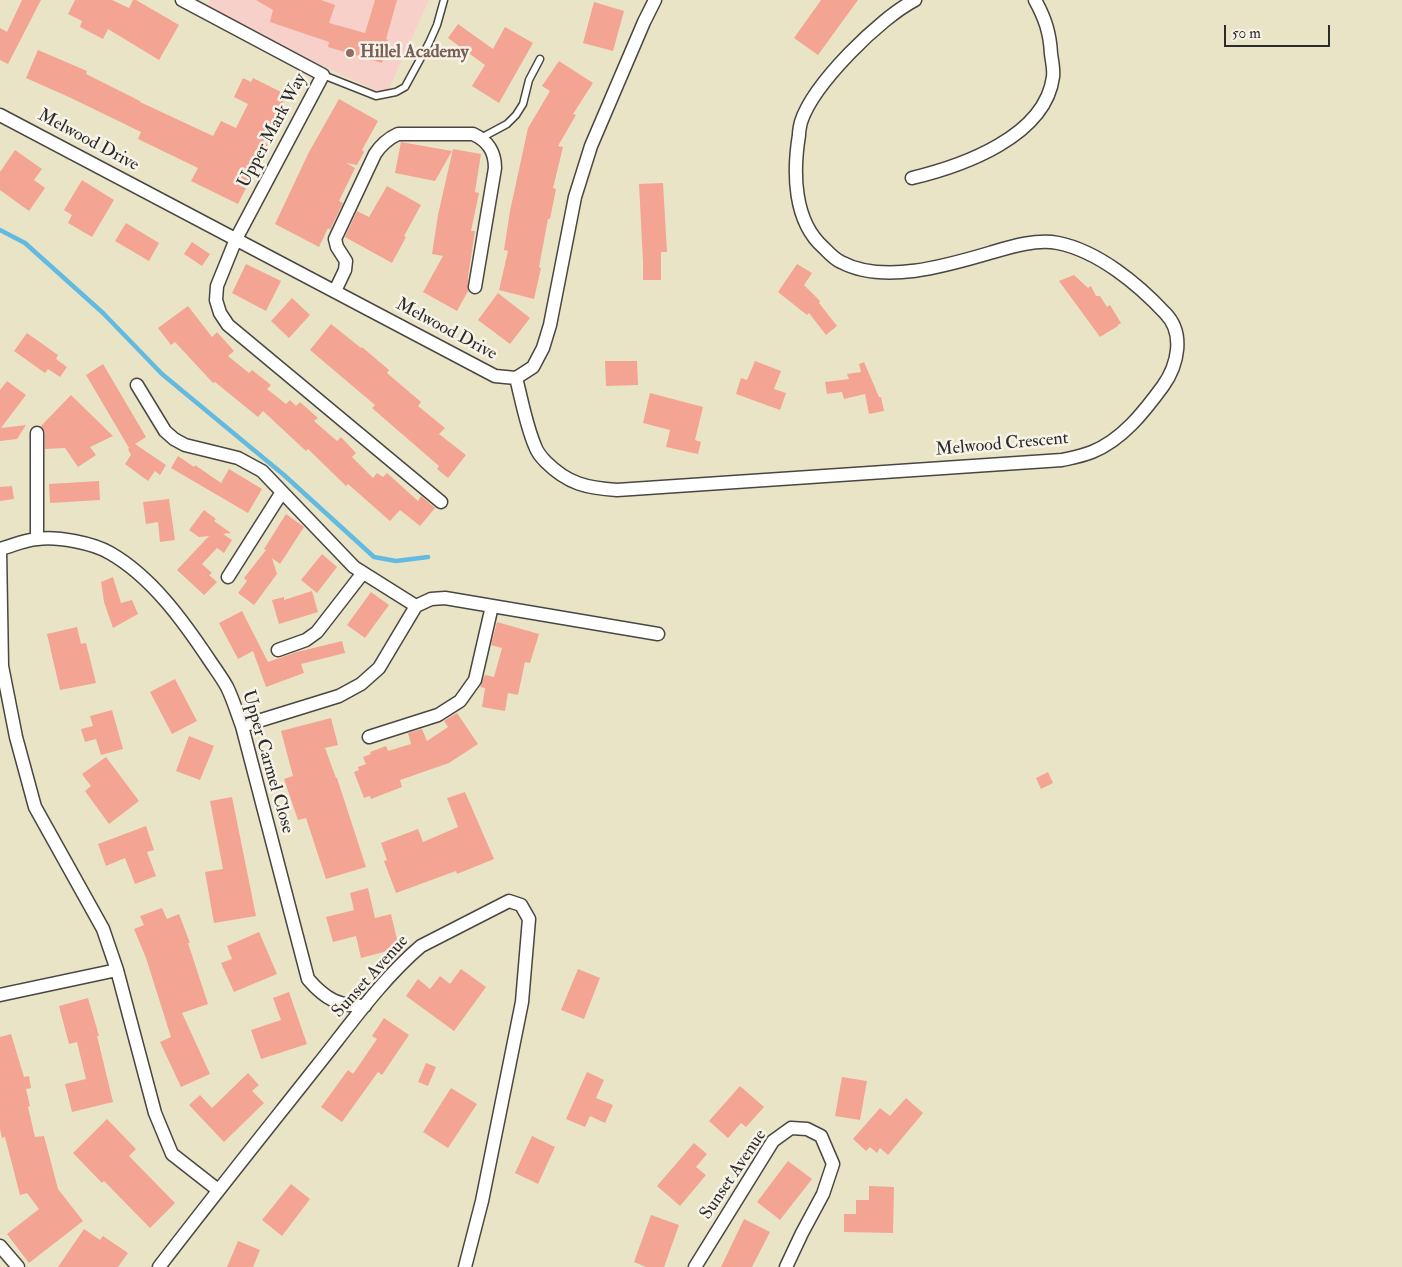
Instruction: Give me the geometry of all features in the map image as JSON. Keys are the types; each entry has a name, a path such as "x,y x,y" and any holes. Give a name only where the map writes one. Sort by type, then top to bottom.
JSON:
{"street":[{"name":"Upper Mark Way","path":"182,0 323,75 236,238 217,286 216,300 220,313 228,325 441,502"},
{"path":"516,378 533,367 543,348 550,325 575,197 589,155 644,22 655,0"},
{"name":"Melwood Crescent","path":"516,378 535,448 554,470 576,484 593,488 617,490 1062,460 1092,452 1118,436 1139,416 1170,377 1175,362 1178,337 1173,321 1151,298 1116,270 1082,250 1056,242 1030,243 951,265 888,274 865,271 840,262 818,243 804,220 797,192 795,160 801,122 818,89 859,43 903,6 915,0"},
{"path":"912,178 958,164 1002,143 1020,132 1034,119 1044,104 1053,77 1051,44 1044,16 1035,0"},
{"name":"Melwood Drive","path":"0,115 495,376 516,378"},
{"path":"335,291 345,270 346,262 337,247 335,239 381,146 398,134 464,134 481,138 488,143 493,151 495,168 475,287"},
{"path":"138,385 165,432 185,445 238,458 262,471 354,568 416,606"},
{"path":"37,539 38,433"},
{"path":"228,577 282,492"},
{"name":"Upper Carmel Close","path":"0,549 37,539 66,540 110,553 149,583 171,609 227,687 242,726 308,979 328,998 347,1006 365,1006"},
{"path":"0,549 2,666 16,738 35,807 104,929 117,970 155,1113 172,1154 218,1190"},
{"path":"278,650 306,640 317,632 362,574"},
{"path":"242,726 340,696 361,684 379,668 416,606 431,599 445,598 658,634"},
{"path":"369,737 438,715 460,701 475,680 492,606"},
{"name":"Sunset Avenue","path":"159,1267 365,1006 410,955 421,946 509,901 521,906 529,918 522,1002 482,1201 465,1267"},
{"path":"0,995 117,970"},
{"name":"Sunset Avenue","path":"696,1267 773,1141 791,1128 807,1129 821,1136 833,1164 823,1194 786,1267"},
{"path":"0,1246 18,1267"}],"lane":[{"path":"323,75 376,96 396,92 405,87 429,43 437,25 444,0"},
{"path":"481,138 507,124 516,115 523,104 529,80 540,59"}],"shaded area":[{"name":"Hillel Academy","path":"210,0 429,0 386,95 205,12"}],"building":[{"path":"22,0 41,0 8,64 0,60 0,28 7,32"},
{"path":"75,0 112,0 129,8 133,0 136,0 179,25 159,60 108,29 103,39 80,27 82,21 68,14"},
{"path":"256,0 321,0 335,5 329,23 365,33 375,0 397,0 386,39 388,40 382,63 328,47 329,42 270,22 273,10"},
{"path":"821,0 858,0 818,55 794,38"},
{"path":"594,2 624,11 613,51 583,43"},
{"path":"458,24 493,49 505,27 533,43 499,103 472,86 485,65 448,38"},
{"path":"38,50 87,71 86,74 140,102 213,136 221,121 236,128 248,104 234,97 243,78 251,82 253,78 287,95 263,142 268,144 238,204 191,181 198,168 138,139 141,132 26,78"},
{"path":"559,61 593,83 573,114 576,115 558,146 563,147 553,188 556,189 550,219 548,219 539,267 541,268 534,299 499,290 508,251 504,250 510,211 528,128 550,91 542,86"},
{"path":"339,99 378,121 362,150 364,152 357,165 346,163 355,168 339,201 343,203 330,230 328,228 319,247 275,224 309,152"},
{"path":"401,142 452,151 435,181 395,173"},
{"path":"453,149 481,154 475,192 479,193 471,231 475,231 468,277 468,291 457,311 423,292 443,256 432,254 438,215"},
{"path":"15,150 42,169 34,180 45,188 29,211 0,190 0,172"},
{"path":"82,180 114,200 92,237 68,223 72,215 64,210"},
{"path":"663,183 667,252 661,252 661,280 643,280 639,184"},
{"path":"387,186 421,205 392,263 345,237 357,211 369,217"},
{"path":"126,223 159,243 149,261 115,241"},
{"path":"192,242 210,254 202,266 184,254"},
{"path":"246,264 281,281 266,311 232,293"},
{"path":"797,264 812,273 804,285 820,301 819,303 837,326 826,335 809,313 807,315 778,292"},
{"path":"1074,275 1088,288 1091,286 1096,296 1100,296 1107,307 1110,305 1121,323 1118,326 1100,337 1059,281"},
{"path":"498,293 530,318 510,344 478,320"},
{"path":"292,298 310,315 289,338 271,321"},
{"path":"188,306 212,337 217,332 234,351 228,356 249,373 252,370 271,385 267,389 286,404 290,400 296,406 300,402 318,418 314,421 337,441 341,437 356,453 352,457 373,478 377,473 383,477 387,473 418,501 421,496 435,508 420,526 400,510 390,521 348,484 346,486 308,449 306,451 263,411 258,417 215,382 213,383 175,342 171,345 158,328"},
{"path":"331,324 389,370 387,373 421,402 418,406 445,428 439,434 466,455 448,478 437,469 439,466 372,408 375,405 310,350"},
{"path":"27,333 58,355 56,359 67,367 60,377 48,369 45,373 14,351"},
{"path":"605,361 637,361 638,385 606,386"},
{"path":"755,361 781,371 774,389 786,393 780,410 736,394 741,378 747,380"},
{"path":"864,362 879,397 881,397 884,411 869,414 865,394 844,399 842,392 827,394 825,382 849,379 847,374 861,372 859,364"},
{"path":"103,364 146,437 135,444 166,465 160,475 155,471 148,481 125,464 131,455 128,449 132,446 129,448 86,375"},
{"path":"7,381 26,395 1,428 26,425 17,439 0,441 0,390"},
{"path":"650,393 703,407 695,440 701,442 698,454 666,447 670,430 643,423"},
{"path":"71,395 113,436 90,447 96,455 78,467 65,448 45,449 45,433 41,426"},
{"path":"178,456 221,483 229,469 262,489 248,513 171,468"},
{"path":"99,481 100,500 50,503 49,484"},
{"path":"12,486 14,499 0,501 0,487"},
{"path":"169,499 175,540 160,542 158,522 146,524 143,502"},
{"path":"204,510 216,519 214,521 231,533 223,534 232,540 224,553 217,548 202,564 212,573 209,575 217,582 204,595 177,570 209,536 199,537 189,530"},
{"path":"286,514 304,527 280,564 272,558 277,574 254,605 238,593 247,581 244,578 266,550 264,549"},
{"path":"322,554 337,567 317,593 301,580"},
{"path":"113,577 121,603 132,600 138,614 113,628 104,602 101,582"},
{"path":"312,591 318,612 279,624 272,600 284,597 284,600"},
{"path":"371,592 389,605 365,638 347,625"},
{"path":"242,611 268,662 297,652 342,641 345,653 301,664 304,673 266,687 253,651 238,659 219,623"},
{"path":"497,622 539,634 530,663 525,662 518,695 508,693 505,711 482,707 485,688 480,687 485,675 494,677 502,648 491,645"},
{"path":"77,627 81,644 86,643 96,683 60,690 47,634"},
{"path":"175,679 197,721 172,734 150,692"},
{"path":"112,710 123,749 101,755 96,739 85,742 81,729 93,726 90,716"},
{"path":"457,713 478,744 449,763 400,780 402,787 371,799 370,796 364,798 354,772 359,770 358,767 366,764 363,757 386,746 388,751 411,744 408,733 422,729 427,741 448,727 444,721"},
{"path":"331,718 338,745 325,748 337,778 366,867 326,879 306,818 298,820 284,779 293,776 281,731"},
{"path":"189,736 214,746 200,780 176,771"},
{"path":"106,757 139,801 109,824 85,791 91,786 82,774"},
{"path":"1048,772 1053,783 1041,789 1036,778"},
{"path":"465,792 494,859 457,874 456,871 396,893 384,861 387,860 381,843 418,829 423,842 458,827 447,798"},
{"path":"232,797 256,916 214,923 205,872 223,869 210,801"},
{"path":"146,826 154,850 147,852 156,876 135,884 125,858 106,866 98,844"},
{"path":"368,888 375,918 391,914 399,948 361,958 356,936 333,942 326,917 354,910 350,893"},
{"path":"162,908 167,919 179,914 190,943 188,943 208,1004 182,1013 210,1074 181,1087 160,1042 171,1037 146,958 134,929 144,925 140,916"},
{"path":"259,932 277,974 234,992 221,963 232,959 227,946"},
{"path":"461,969 486,987 454,1031 406,996 418,979 430,989 440,976 450,984"},
{"path":"578,969 600,978 584,1019 561,1010"},
{"path":"289,992 307,1044 261,1059 251,1030 281,1020 273,998"},
{"path":"88,998 99,1036 97,1036 113,1102 72,1112 65,1084 86,1079 77,1042 69,1044 59,1006"},
{"path":"384,1018 409,1035 382,1075 378,1072 342,1122 321,1107 348,1070 353,1074 377,1039 372,1036"},
{"path":"11,1034 24,1077 29,1076 31,1088 26,1089 35,1137 44,1136 58,1189 83,1221 29,1263 7,1234 39,1209 27,1193 20,1195 5,1137 2,1138 0,1129 0,1037"},
{"path":"426,1063 436,1067 428,1086 418,1082"},
{"path":"587,1072 604,1080 596,1098 613,1105 605,1123 590,1116 585,1127 566,1119"},
{"path":"248,1073 259,1085 252,1091 264,1103 224,1142 189,1105 200,1095 212,1108"},
{"path":"842,1077 867,1081 860,1120 835,1116"},
{"path":"740,1086 764,1107 746,1127 741,1123 728,1138 709,1121"},
{"path":"451,1088 477,1104 448,1148 423,1132"},
{"path":"906,1098 923,1113 888,1155 880,1148 877,1153 870,1147 866,1151 853,1139 880,1108 890,1116"},
{"path":"107,1119 136,1149 129,1156 175,1203 150,1228 104,1181 102,1183 73,1153"},
{"path":"532,1136 555,1147 538,1184 515,1173"},
{"path":"694,1143 707,1154 696,1167 706,1175 680,1206 657,1186"},
{"path":"788,1161 812,1179 780,1220 757,1202"},
{"path":"291,1184 310,1199 282,1236 262,1220"},
{"path":"869,1186 894,1187 893,1233 844,1232 844,1214 856,1214 856,1200 869,1200"},
{"path":"651,1215 679,1225 664,1267 646,1267 634,1262"},
{"path":"744,1219 770,1232 752,1267 721,1267"},
{"path":"84,1229 100,1240 103,1236 128,1253 118,1267 58,1267"},
{"path":"238,1241 260,1250 253,1267 227,1267"}],"waterway":[{"path":"0,230 25,243 103,313 162,374 284,475 374,557 396,561 428,557"}],"place":[{"name":"Hillel Academy","path":"350,53"}]}
